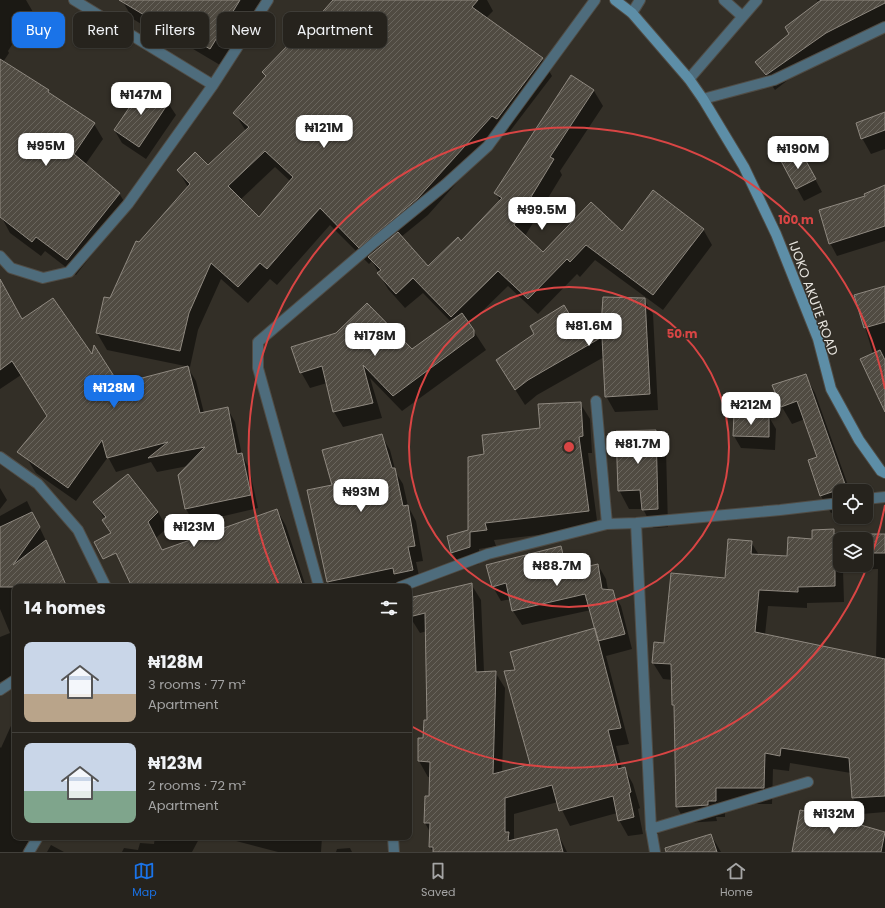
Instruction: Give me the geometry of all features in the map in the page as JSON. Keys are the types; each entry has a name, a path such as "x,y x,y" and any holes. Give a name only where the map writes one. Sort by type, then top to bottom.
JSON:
{"main road":[{"name":"IJOKO AKUTE ROAD","path":"615,0 632,13 689,79 703,98 744,167 776,234 818,339 831,389 859,440 885,473"}],"street":[{"path":"74,0 213,85"},
{"path":"0,256 11,268 44,278 69,272 128,204 213,85 268,0"},
{"path":"318,584 258,368 258,342 375,242 445,186 488,146 595,0"},
{"path":"632,13 640,0"},
{"path":"724,0 742,16"},
{"path":"689,79 757,0"},
{"path":"703,98 774,80 885,27"},
{"path":"596,401 607,524"},
{"path":"0,457 38,484 78,530 105,584"},
{"path":"873,498 885,497"},
{"path":"408,584 488,554 607,524 636,523 833,504"},
{"path":"636,523 650,829 655,852"},
{"path":"0,690 12,682"},
{"path":"650,829 808,782"},
{"path":"29,852 36,840"},
{"path":"393,840 394,852"}],"building":[{"path":"119,0 240,0 233,12 217,12 217,38 210,49 208,48 209,12 141,13"},
{"path":"333,0 478,0 472,7 543,58 497,119 492,116 418,198 359,248 320,208 267,269 260,263 238,287 211,263 189,313 180,351 96,333 104,297 110,298 136,241 139,242 190,184 177,170 195,152 208,165 249,127 233,113 266,76 262,72 285,48 387,48 387,12 322,12","holes":["265,151 293,177 259,217 228,186"]},
{"path":"821,0 885,0 885,3 826,33 766,75 755,62 789,34 785,27"},
{"path":"0,59 49,90 48,92 95,123 74,154 120,193 67,260 36,237 32,242 0,217"},
{"path":"571,75 594,90 550,157 554,159 514,225 543,252 591,202 622,231 653,190 704,229 653,295 586,245 570,262 567,259 528,299 498,271 451,317 413,278 396,294 377,273 381,270 368,257 398,232 428,266 458,237 461,241 502,198 494,193"},
{"path":"144,86 169,102 139,147 114,130"},
{"path":"885,112 885,130 861,139 856,123"},
{"path":"800,150 816,179 796,189 781,161"},
{"path":"885,185 885,226 829,244 819,210 865,196 864,194"},
{"path":"0,279 22,319 53,298 92,354 94,345 119,384 188,366 200,413 228,407 237,454 242,453 251,495 185,509 178,475 205,447 148,458 168,442 107,458 102,440 68,488 17,452 47,416 12,361 0,370"},
{"path":"885,286 885,322 864,328 854,295"},
{"path":"603,297 645,298 650,394 605,397 602,337 528,380 515,390 496,360 534,334 530,326 564,305 577,327 601,326"},
{"path":"367,303 412,349 462,313 474,330 474,336 393,396 363,365 373,403 333,412 322,366 300,373 291,347 336,333"},
{"path":"880,350 885,360 885,412 860,359"},
{"path":"806,374 845,484 833,484 833,492 820,496 808,460 817,457 797,401 781,407 772,385"},
{"path":"581,402 583,436 579,437 589,511 485,523 487,530 470,532 470,547 451,553 447,536 468,530 468,457 484,454 482,435 540,428 538,404"},
{"path":"734,414 769,416 769,437 733,436"},
{"path":"656,430 658,509 642,510 640,490 618,491 616,431"},
{"path":"382,434 392,468 395,468 403,506 408,505 415,546 408,547 413,570 394,574 393,568 327,582 307,490 332,485 322,450"},
{"path":"128,474 158,512 148,522 162,550 277,509 302,584 131,584 116,553 103,559 94,542 111,533 102,520 106,517 93,502"},
{"path":"32,512 40,527 13,565 46,540 66,584 12,584 12,587 0,587 0,527"},
{"path":"834,529 833,572 835,572 835,586 798,587 798,592 759,590 755,632 885,659 885,796 852,798 849,758 781,748 780,756 765,753 764,788 716,788 716,801 708,801 708,805 676,807 674,705 672,705 671,664 652,663 654,642 664,643 671,573 725,578 728,539 752,541 751,554 787,556 788,537 812,539 812,530"},
{"path":"873,534 885,534 885,553 873,553"},
{"path":"561,546 567,571 598,564 602,589 613,590 625,634 598,641 585,594 512,611 506,583 492,587 486,565"},
{"path":"472,583 476,672 496,671 493,774 530,764 504,671 515,670 510,652 595,628 621,728 608,730 618,769 625,767 631,792 629,793 634,817 618,821 613,796 559,811 552,785 505,798 505,832 509,832 508,841 557,829 563,852 433,852 433,847 429,847 430,823 424,823 425,796 429,796 430,762 418,761 418,738 423,738 424,720 427,720 425,613 412,616 412,597"},
{"path":"800,810 826,815 885,832 881,852 792,852"},
{"path":"711,834 717,852 666,852 665,848"}]}
